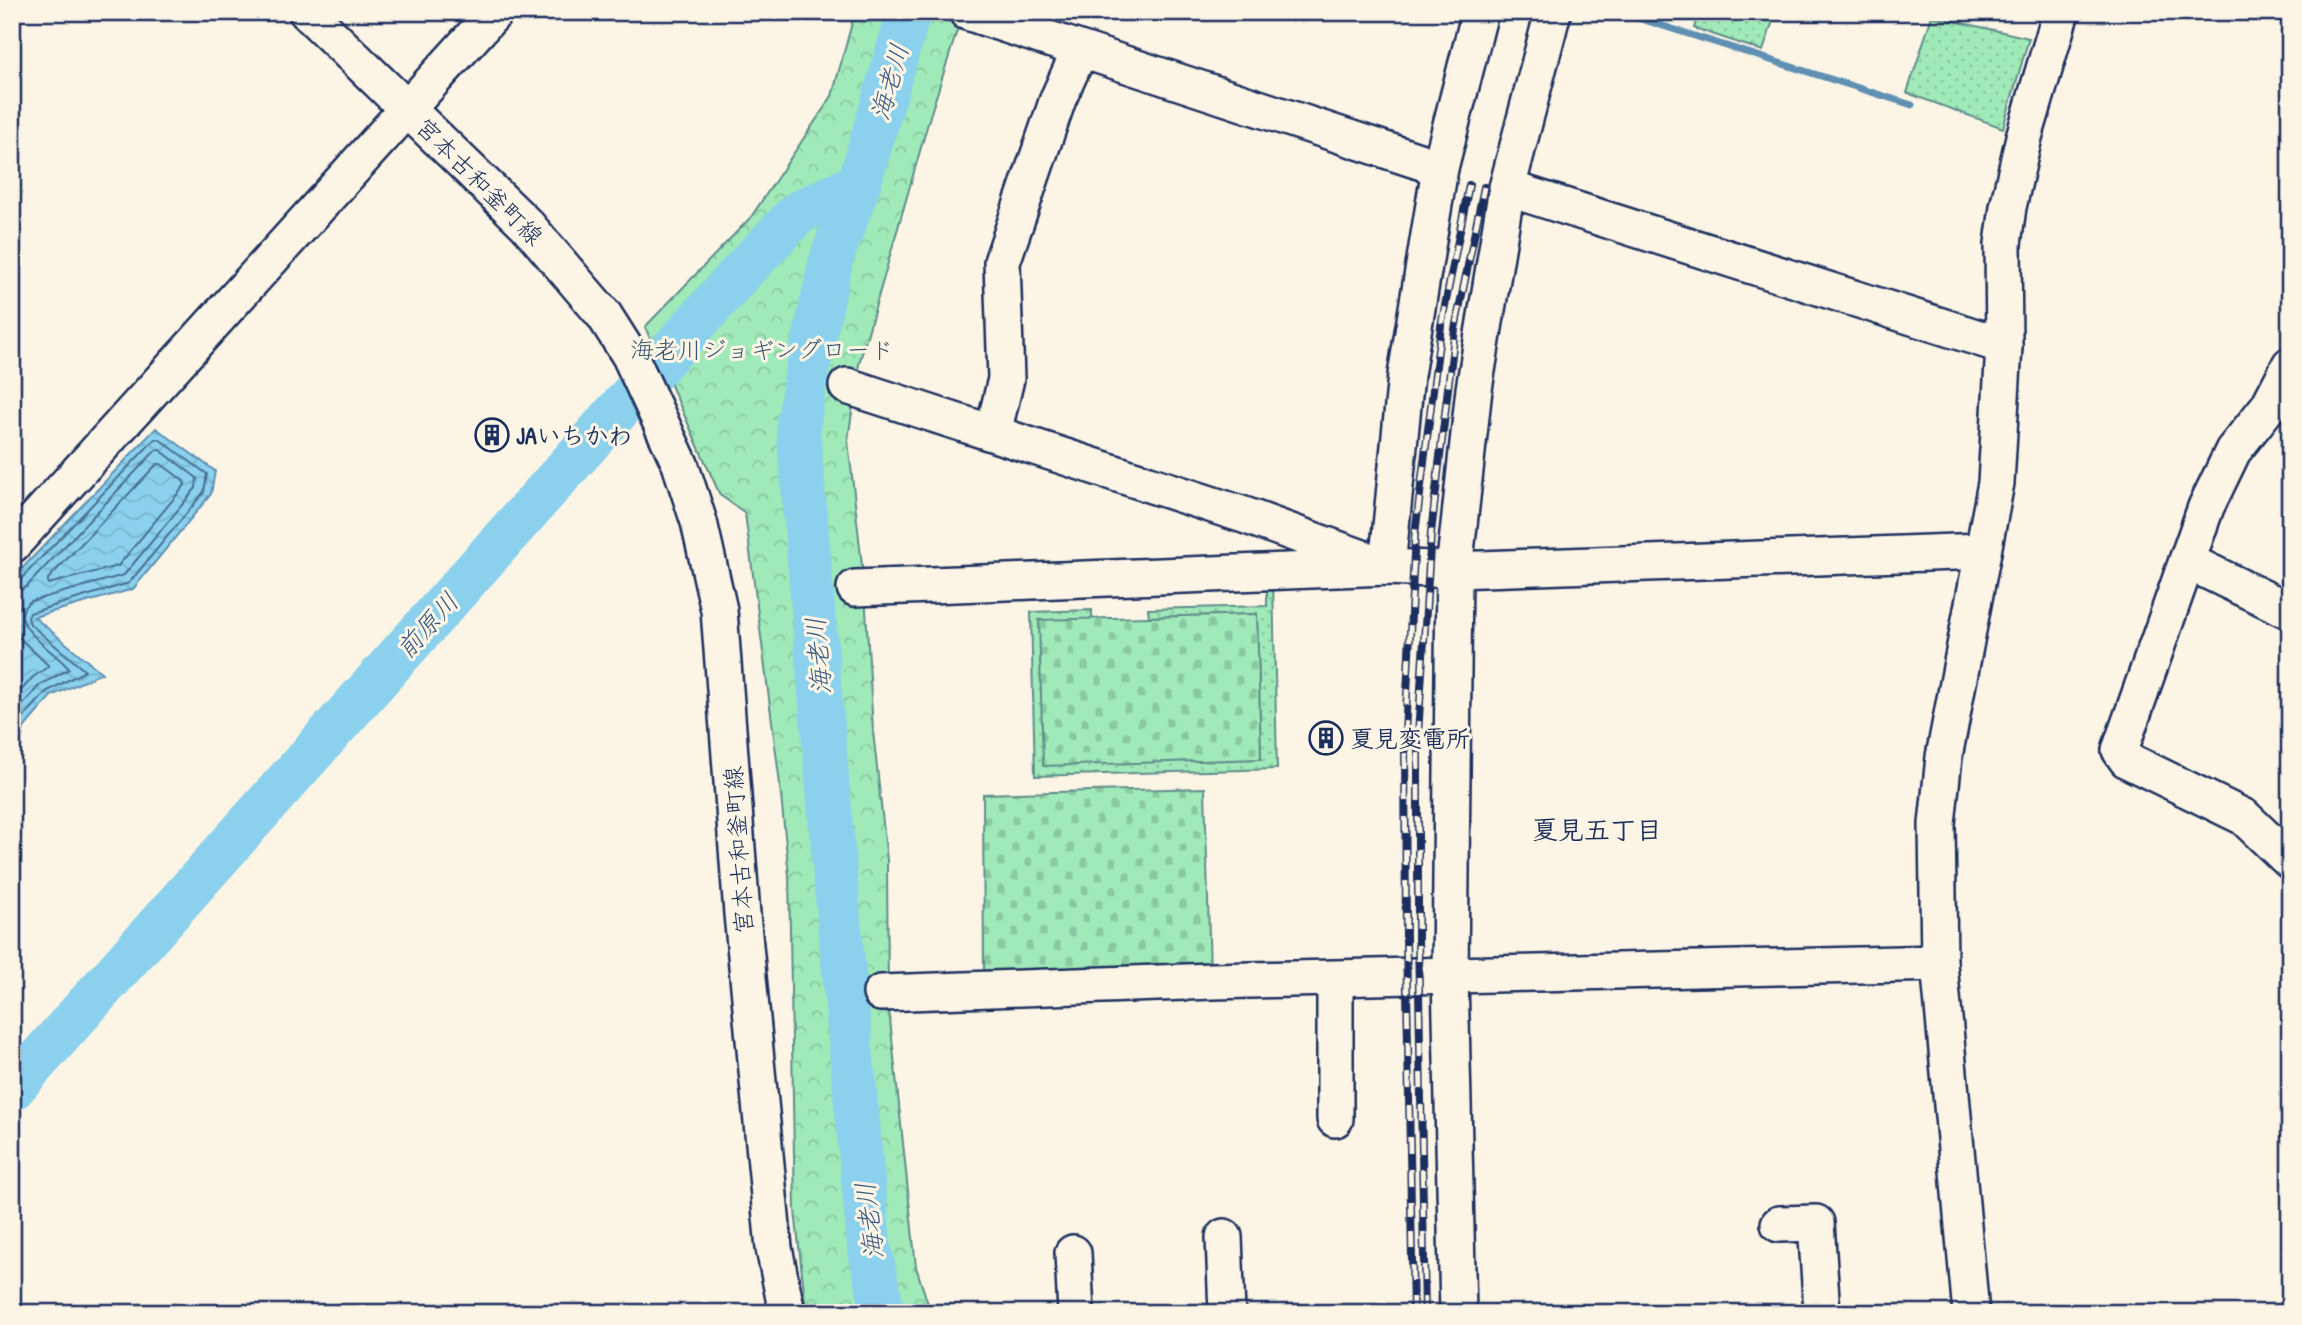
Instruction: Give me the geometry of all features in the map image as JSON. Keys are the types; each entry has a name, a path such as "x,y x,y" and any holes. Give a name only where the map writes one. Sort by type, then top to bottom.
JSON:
{"street":[{"name":"宮本古和釜町線","path":"307,12 527,225 604,315 642,381 684,475 699,522 719,610 742,914 774,1248 787,1313"},
{"path":"12,545 495,12"},
{"path":"967,12 1440,168"},
{"path":"1387,567 1406,375 1440,168 1480,12"},
{"path":"1458,1313 1450,976 1454,570 1474,389 1507,188 1553,12"},
{"path":"1971,1313 1939,962 1937,824 1944,757 1996,483 2004,346 2003,244 2008,207 2021,149 2061,12"},
{"path":"993,433 1006,379 1002,262 1058,99 1080,50"},
{"path":"1507,188 2004,346"},
{"path":"2290,365 2268,407 2234,451 2206,507 2120,750 2127,760 2244,817 2290,861"},
{"path":"847,386 1244,515 1387,567"},
{"path":"855,588 1387,567 1454,570 1983,551"},
{"path":"2187,561 2290,611"},
{"path":"881,993 1939,962"},
{"path":"1335,979 1335,1119"},
{"path":"1779,1224 1816,1223 1822,1313"},
{"path":"1224,1237 1227,1313"},
{"path":"1073,1253 1076,1313"}],"green space":[{"name":"海老川ジョギングロード","path":"855,12 963,12 930,116 859,364 848,440 865,592 873,731 887,860 888,1000 916,1267 931,1313 807,1313 795,1211 789,876 779,776 745,513 720,495 645,327 751,217 832,96"},
{"path":"1699,12 1776,12 1763,51 1694,28"},
{"path":"1932,16 2029,38 2003,128 1907,93"},
{"path":"1267,579 1273,579 1277,769 1035,776 1031,612 1092,610 1092,619 1039,621 1261,759 1257,614 1149,617 1148,609 1267,606"},
{"path":"1257,614 1261,759 1043,766 1039,620"},
{"path":"1205,788 1210,973 984,977 983,794"}],"water":[{"path":"156,428 215,471 211,494 133,589 34,617 102,673 51,696 24,728 12,780 12,579"}],"waterway":[{"name":"海老川","path":"883,1313 869,1245 798,426 831,260 859,184 909,12"},
{"path":"1619,12 1912,105"},
{"name":"前原川","path":"12,1089 737,277 799,212 859,184"}],"railway":[{"path":"1413,1313 1405,734 1415,534 1441,326 1469,185"},
{"path":"1425,1313 1418,938 1418,734 1431,533 1455,329 1484,187"}],"place":[{"name":"JAいちかわ","path":"492,435"},
{"name":"夏見変電所","path":"1326,738"}],"district":[{"name":"夏見五丁目","path":"1597,829"}]}
